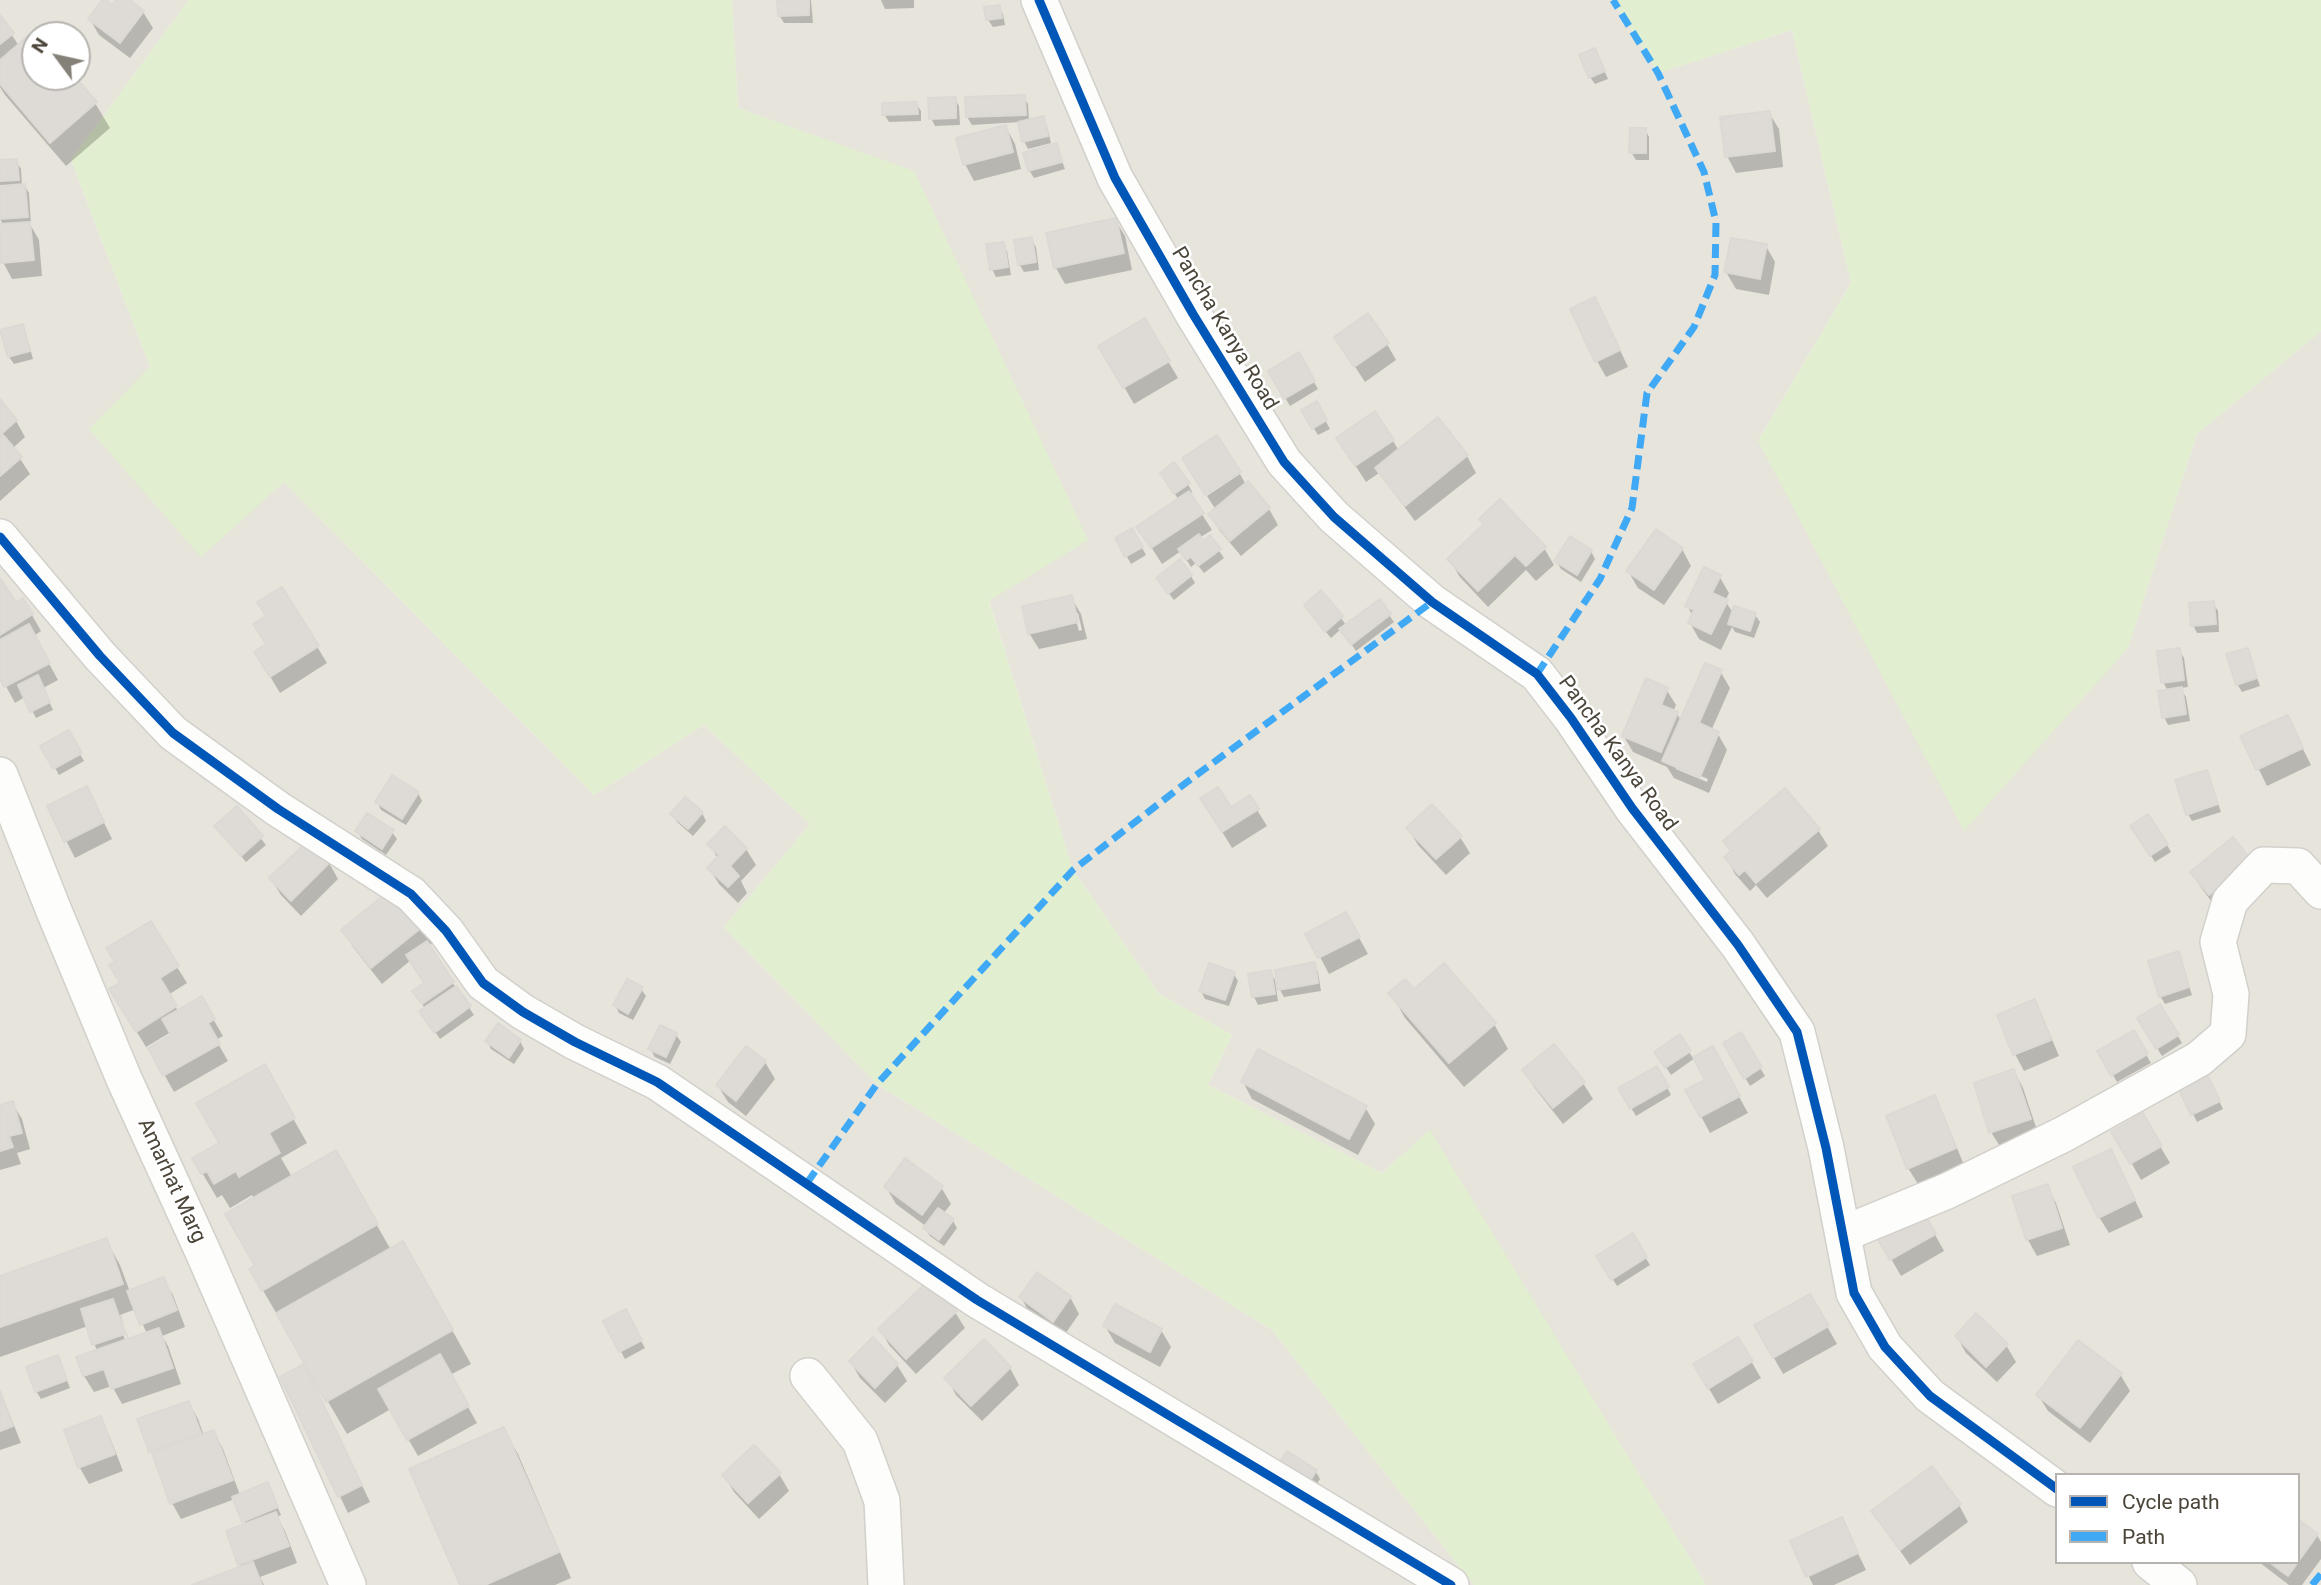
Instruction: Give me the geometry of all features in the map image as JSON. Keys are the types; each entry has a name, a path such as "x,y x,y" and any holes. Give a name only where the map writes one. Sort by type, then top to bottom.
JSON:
{"street":[{"name":"Pancha Kanya Road","path":"1038,0 1115,178 1193,314 1284,462 1334,516 1432,602 1537,674 1571,718 1632,808 1738,945 1797,1032 1826,1148 1854,1293 1885,1346 1930,1396 2055,1488"},
{"path":"0,537 100,656 173,733 278,809 411,894 446,932 483,983 523,1012 575,1042 657,1082 977,1300 1451,1585"},
{"name":"Amarhat Marg","path":"0,775 124,1079 203,1252 348,1585"},
{"path":"1843,1234 1947,1191 2053,1140 2199,1059 2228,1034 2231,994 2218,942 2230,901 2264,865 2298,866 2321,891"},
{"path":"808,1376 860,1441 882,1501 886,1585"},
{"path":"2153,1564 2179,1585"}],"shaded area":[{"path":"0,0 189,0 71,160 150,367 90,430 284,482 594,795 704,725 810,824 724,927 877,1084 1272,1330 1474,1585 0,1585"},
{"path":"732,0 1613,0 1658,73 1792,30 1851,283 1758,441 2128,648 2197,434 2321,331 2321,1585 1706,1585 1429,1131 1382,1173 1208,1085 1232,1035 1159,994 1073,870 989,600 1087,540 914,172 738,108"}],"green space":[{"path":"189,0 732,0 738,108 914,171 1088,540 989,601 1073,870 1159,994 1232,1035 1208,1085 1382,1173 1430,1130 1706,1585 1474,1585 1272,1330 877,1084 724,927 810,824 704,725 594,795 284,482 201,557 89,429 150,367 71,160"},
{"path":"1613,0 2321,0 2321,331 2197,434 2128,648 1964,831 1758,441 1851,283 1792,30 1658,73"}],"building":[{"path":"102,0 112,5 116,0 130,0 144,11 120,43 88,19"},
{"path":"777,0 809,0 809,15 778,16"},
{"path":"1000,5 1002,18 986,20 984,7"},
{"path":"0,15 14,33 0,44"},
{"path":"21,42 21,91 87,91 97,102 50,143 0,84 0,60"},
{"path":"1595,48 1605,71 1589,78 1579,55"},
{"path":"1025,95 1026,115 966,117 965,97"},
{"path":"956,97 956,118 929,119 928,98"},
{"path":"917,102 918,114 882,115 882,103"},
{"path":"1770,111 1775,151 1725,157 1720,117"},
{"path":"1044,116 1048,136 1022,142 1018,122"},
{"path":"1006,125 1013,152 963,165 956,138"},
{"path":"1630,128 1646,128 1646,153 1629,153"},
{"path":"1057,143 1062,162 1028,171 1023,153"},
{"path":"17,159 19,180 0,181 0,160"},
{"path":"25,184 28,217 0,219 0,186"},
{"path":"1116,218 1124,253 1054,268 1046,233"},
{"path":"30,222 34,260 1,263 0,224"},
{"path":"1032,237 1036,262 1018,265 1014,240"},
{"path":"1731,238 1767,244 1760,279 1724,272"},
{"path":"1004,242 1008,267 990,270 986,244"},
{"path":"1595,297 1620,350 1595,362 1570,309"},
{"path":"1368,313 1389,343 1354,367 1334,337"},
{"path":"1145,318 1170,361 1123,388 1098,346"},
{"path":"23,324 30,351 8,357 0,330"},
{"path":"1299,352 1315,381 1284,399 1268,371"},
{"path":"0,399 17,420 0,435"},
{"path":"1317,401 1327,420 1312,429 1301,410"},
{"path":"1375,411 1394,440 1355,466 1336,438"},
{"path":"1438,417 1468,455 1405,506 1375,468"},
{"path":"3,435 22,457 0,476 0,438"},
{"path":"1217,435 1241,472 1205,495 1182,458"},
{"path":"1174,462 1190,483 1174,494 1160,473"},
{"path":"1248,481 1270,508 1230,541 1208,514"},
{"path":"1189,491 1204,513 1151,548 1136,527"},
{"path":"1500,499 1546,547 1526,566 1515,555 1478,591 1447,559 1484,524 1479,519"},
{"path":"1132,528 1143,547 1125,557 1115,538"},
{"path":"1656,529 1683,548 1654,590 1626,571"},
{"path":"1199,534 1204,541 1210,535 1221,549 1198,566 1191,557 1186,560 1178,549"},
{"path":"1570,536 1592,550 1577,575 1554,561"},
{"path":"1180,559 1192,575 1168,594 1156,578"},
{"path":"1704,567 1721,575 1712,593 1728,600 1711,634 1688,623 1694,610 1685,606"},
{"path":"0,578 16,602 23,598 33,614 0,635"},
{"path":"282,587 319,646 270,677 254,652 266,644 253,624 266,616 257,602"},
{"path":"1321,590 1343,616 1325,632 1304,605"},
{"path":"1072,595 1078,622 1028,634 1022,606"},
{"path":"1380,599 1391,614 1351,645 1339,629"},
{"path":"2214,601 2216,624 2191,626 2189,603"},
{"path":"1734,606 1756,613 1750,631 1728,624"},
{"path":"29,624 50,663 4,687 0,679 0,640"},
{"path":"2180,648 2184,680 2161,683 2157,651"},
{"path":"2248,648 2257,678 2236,685 2226,654"},
{"path":"1705,663 1722,670 1699,723 1719,732 1700,777 1662,761"},
{"path":"38,675 50,702 30,712 18,685"},
{"path":"1646,678 1668,688 1661,705 1678,712 1661,752 1622,736"},
{"path":"2182,687 2186,714 2162,718 2158,691"},
{"path":"2288,715 2303,748 2256,770 2240,736"},
{"path":"69,730 82,753 53,769 40,746"},
{"path":"2207,770 2218,804 2186,815 2175,780"},
{"path":"392,775 419,792 402,819 375,802"},
{"path":"87,786 104,822 64,842 47,806"},
{"path":"1218,787 1231,807 1250,795 1259,809 1222,832 1200,798"},
{"path":"1785,788 1820,829 1756,883 1745,870 1739,875 1724,857 1731,851 1723,841"},
{"path":"685,797 703,812 688,829 670,814"},
{"path":"1432,804 1462,836 1436,859 1406,828"},
{"path":"237,806 263,836 241,856 214,826"},
{"path":"367,813 394,830 382,849 355,831"},
{"path":"2148,814 2168,844 2150,856 2130,826"},
{"path":"725,826 747,848 730,866 739,876 728,887 707,868 719,855 707,844"},
{"path":"2233,837 2252,861 2209,895 2190,872"},
{"path":"309,840 330,862 291,901 269,878"},
{"path":"395,886 426,924 371,968 341,930"},
{"path":"1346,912 1360,937 1318,958 1305,934"},
{"path":"151,921 179,966 160,978 177,1006 136,1032 109,989 120,983 109,965 115,962 106,948"},
{"path":"427,941 454,982 422,1004 412,991 424,983 406,955"},
{"path":"2179,951 2189,987 2159,997 2148,961"},
{"path":"1315,962 1318,983 1278,990 1275,970"},
{"path":"1209,963 1235,972 1225,1000 1199,991"},
{"path":"1444,963 1496,1023 1449,1063 1388,993 1405,979 1414,989"},
{"path":"1271,970 1275,994 1252,997 1248,974"},
{"path":"627,979 643,987 628,1014 613,1005"},
{"path":"456,986 471,1006 434,1033 419,1011"},
{"path":"202,996 215,1019 208,1023 220,1044 163,1076 148,1048 171,1035 162,1019"},
{"path":"2035,999 2051,1040 2013,1055 1997,1015"},
{"path":"2160,1004 2179,1035 2156,1049 2137,1018"},
{"path":"498,1023 521,1040 509,1058 485,1041"},
{"path":"660,1025 677,1033 666,1057 648,1049"},
{"path":"2134,1030 2148,1054 2111,1076 2097,1051"},
{"path":"1741,1032 1762,1067 1744,1079 1723,1043"},
{"path":"1680,1034 1691,1051 1665,1068 1654,1052"},
{"path":"1554,1044 1585,1082 1553,1108 1522,1070"},
{"path":"746,1046 766,1061 736,1101 716,1085"},
{"path":"1713,1046 1740,1096 1700,1117 1685,1090 1705,1080 1693,1057"},
{"path":"1258,1049 1367,1106 1349,1139 1241,1082"},
{"path":"265,1064 295,1118 269,1133 280,1153 239,1177 236,1171 214,1184 207,1171 201,1174 192,1158 219,1143 196,1103"},
{"path":"1657,1066 1669,1087 1630,1109 1618,1088"},
{"path":"2204,1068 2220,1101 2191,1115 2175,1082"},
{"path":"2014,1069 2031,1119 1989,1133 1974,1083"},
{"path":"1935,1095 1956,1148 1907,1169 1886,1116"},
{"path":"13,1101 22,1133 9,1136 13,1147 0,1151 0,1105"},
{"path":"2143,1113 2162,1146 2130,1164 2111,1132"},
{"path":"2111,1149 2135,1200 2098,1218 2073,1167"},
{"path":"336,1150 378,1224 262,1291 249,1269 255,1266 225,1214"},
{"path":"905,1158 943,1186 922,1215 884,1187"},
{"path":"2048,1184 2062,1228 2026,1240 2012,1196"},
{"path":"938,1208 954,1219 939,1240 923,1228"},
{"path":"1922,1209 1936,1234 1890,1260 1875,1235"},
{"path":"1633,1233 1647,1257 1611,1280 1596,1256"},
{"path":"107,1238 123,1284 0,1327 0,1276"},
{"path":"403,1241 453,1330 326,1402 276,1313"},
{"path":"1037,1272 1071,1296 1053,1322 1019,1297"},
{"path":"164,1277 177,1310 140,1325 127,1291"},
{"path":"928,1281 957,1311 906,1359 878,1329"},
{"path":"1810,1294 1829,1326 1773,1358 1754,1325"},
{"path":"113,1299 125,1334 92,1345 81,1309"},
{"path":"1115,1304 1162,1329 1150,1352 1103,1326"},
{"path":"626,1309 642,1340 619,1352 603,1321"},
{"path":"1976,1313 2008,1344 1986,1367 1955,1336"},
{"path":"159,1328 173,1368 111,1389 104,1369 83,1376 76,1357"},
{"path":"873,1337 898,1364 875,1388 849,1361"},
{"path":"1738,1337 1753,1361 1708,1389 1693,1364"},
{"path":"984,1339 1011,1367 971,1406 944,1378"},
{"path":"2078,1340 2122,1373 2080,1428 2036,1395"},
{"path":"440,1354 469,1406 407,1440 378,1389"},
{"path":"58,1355 67,1380 35,1392 26,1367"},
{"path":"304,1364 362,1485 338,1497 280,1377"},
{"path":"0,1391 13,1426 0,1431"},
{"path":"189,1401 201,1433 149,1452 137,1419"},
{"path":"101,1416 115,1454 78,1468 64,1430"},
{"path":"504,1427 559,1552 485,1585 460,1585 409,1469"},
{"path":"214,1430 233,1480 170,1504 152,1453"},
{"path":"754,1445 781,1473 748,1503 722,1475"},
{"path":"1287,1451 1317,1470 1308,1484 1278,1465"},
{"path":"1932,1466 1961,1504 1900,1550 1871,1511"},
{"path":"268,1482 278,1507 242,1522 232,1497"},
{"path":"276,1512 289,1546 238,1565 226,1531"},
{"path":"1842,1517 1858,1553 1806,1577 1790,1541"},
{"path":"2300,1520 2318,1534 2300,1559"},
{"path":"253,1562 262,1585 192,1585"},
{"path":"2272,1564 2297,1564 2288,1576"}],"marked path":[{"path":"1537,674 1600,579 1632,508 1647,393 1694,327 1715,275 1716,222 1704,172 1658,73 1613,0"},
{"path":"807,1183 877,1084 1073,870 1187,782 1432,602"},
{"path":"2312,1585 2321,1574"}],"cycle path":[{"path":"1039,0 1115,178 1193,314 1284,462 1334,517 1432,602 1537,674 1571,718 1632,808 1738,945 1797,1032 1826,1148 1854,1293 1885,1347 1930,1396 2055,1488"},
{"path":"0,537 100,656 173,733 278,809 411,894 446,931 483,983 523,1012 575,1042 657,1082 977,1300 1451,1585"}]}
